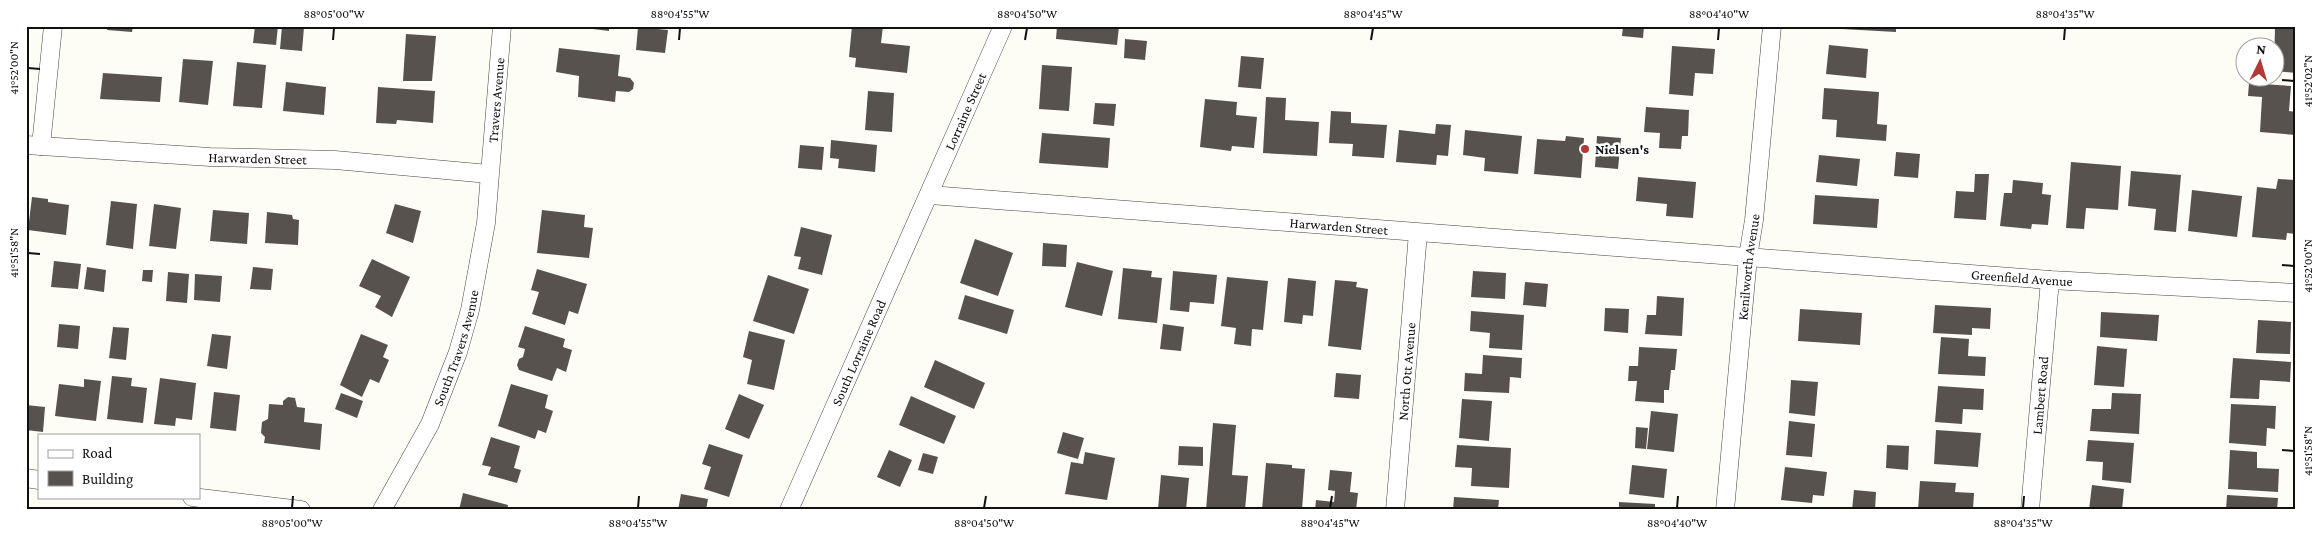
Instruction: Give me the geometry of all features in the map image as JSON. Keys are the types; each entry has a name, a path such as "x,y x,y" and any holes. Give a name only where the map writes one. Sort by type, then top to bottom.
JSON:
{"street":[{"path":"34,145 53,26"},
{"name":"Travers Avenue","path":"489,174 502,26"},
{"name":"Lorraine Street","path":"930,196 1003,26"},
{"name":"Kenilworth Avenue","path":"1725,510 1748,257 1754,220 1772,26"},
{"name":"Harwarden Street","path":"34,145 210,157 335,160 489,174"},
{"name":"South Travers Avenue","path":"382,510 430,424 458,352 479,268 486,223 489,174"},
{"name":"Harwarden Street","path":"930,196 1748,257"},
{"name":"South Lorraine Road","path":"789,510 900,254 930,196"},
{"name":"North Ott Avenue","path":"1395,510 1418,232"},
{"name":"Greenfield Avenue","path":"1748,257 2050,280 2296,293"},
{"name":"Lambert Road","path":"2030,510 2050,280"},
{"path":"200,498 301,510"}],"building":[{"path":"108,26 133,26 132,32 107,30"},
{"path":"255,26 278,26 276,45 253,43"},
{"path":"282,26 304,27 302,51 280,49"},
{"path":"569,26 609,26 609,31"},
{"path":"852,26 883,26 881,43 910,46 907,73 855,67 856,58 849,57"},
{"path":"1057,26 1119,26 1117,45 1056,39"},
{"path":"1623,26 1644,26 1643,38 1622,36"},
{"path":"1842,26 1896,26 1896,32 1842,29"},
{"path":"2275,26 2296,28 2296,73 2284,72 2284,38 2275,38"},
{"path":"638,27 668,30 665,53 636,50"},
{"path":"406,34 436,36 432,81 403,81"},
{"path":"1125,39 1147,41 1145,60 1124,58"},
{"path":"1829,45 1868,49 1866,78 1826,74"},
{"path":"1672,46 1715,49 1713,74 1695,73 1693,96 1669,94"},
{"path":"559,48 620,55 618,76 630,78 634,83 633,89 629,92 616,91 615,102 578,97 579,76 556,72"},
{"path":"1241,56 1264,58 1261,89 1238,87"},
{"path":"183,59 213,61 208,105 179,102"},
{"path":"237,62 266,65 262,108 233,106"},
{"path":"1042,65 1072,67 1069,111 1039,109"},
{"path":"103,73 162,77 160,102 100,99"},
{"path":"286,82 326,87 324,115 283,111"},
{"path":"2284,86 2291,86 2289,111 2296,112 2296,135 2260,132 2262,97 2248,96 2249,88 2284,88"},
{"path":"378,87 435,91 433,123 397,120 396,124 376,123"},
{"path":"1824,88 1879,92 1877,124 1887,125 1886,141 1836,137 1837,120 1822,119"},
{"path":"868,91 894,93 892,132 865,130"},
{"path":"1266,97 1286,98 1285,120 1319,122 1317,156 1263,153"},
{"path":"1205,99 1237,102 1236,115 1257,117 1254,148 1232,146 1231,151 1200,147"},
{"path":"1095,103 1116,104 1114,126 1093,124"},
{"path":"1646,107 1689,110 1688,136 1682,136 1681,149 1659,148 1660,133 1644,132"},
{"path":"1331,111 1351,112 1351,123 1387,125 1384,158 1352,156 1353,144 1329,143"},
{"path":"1436,124 1451,125 1448,156 1437,155 1436,165 1396,162 1399,130 1435,134"},
{"path":"1465,130 1522,136 1518,174 1484,171 1485,158 1463,155"},
{"path":"1042,133 1110,138 1108,168 1039,163"},
{"path":"1566,136 1584,138 1581,178 1534,174 1537,139 1565,141"},
{"path":"1597,136 1621,138 1618,169 1595,167"},
{"path":"831,140 877,145 875,172 838,168 839,159 830,158"},
{"path":"800,145 824,147 822,170 798,168"},
{"path":"1896,152 1920,154 1918,178 1894,176"},
{"path":"1819,155 1860,159 1857,186 1816,182"},
{"path":"2071,162 2121,166 2118,210 2086,208 2084,229 2066,228"},
{"path":"2131,171 2181,175 2176,232 2154,230 2156,209 2128,206"},
{"path":"1975,174 1989,174 1986,220 1954,218 1956,191 1974,192"},
{"path":"1638,177 1696,182 1693,218 1666,216 1667,204 1636,201"},
{"path":"2278,179 2296,180 2296,234 2287,233 2286,240 2252,237 2257,187 2276,189"},
{"path":"2013,180 2043,183 2042,194 2051,195 2048,225 2032,224 2031,229 2000,226 2004,193 2012,193"},
{"path":"2192,190 2242,196 2237,237 2188,231"},
{"path":"1815,195 1879,199 1877,228 1813,224"},
{"path":"32,197 48,199 48,202 69,205 66,235 28,230"},
{"path":"111,201 137,204 133,249 106,245"},
{"path":"154,204 181,208 176,249 149,246"},
{"path":"395,204 421,211 413,243 386,233"},
{"path":"213,210 249,213 247,244 210,241"},
{"path":"542,210 585,215 584,227 593,228 589,258 537,253"},
{"path":"267,212 292,215 293,219 299,220 298,245 265,243"},
{"path":"801,227 832,235 822,275 798,269 801,257 794,256"},
{"path":"975,239 1013,253 998,296 960,283"},
{"path":"1043,243 1067,245 1066,267 1042,266"},
{"path":"372,259 410,277 392,317 375,307 381,296 359,286"},
{"path":"54,261 81,264 78,289 51,287"},
{"path":"1077,262 1113,271 1102,316 1065,307"},
{"path":"87,267 106,270 104,292 84,289"},
{"path":"253,267 273,269 271,290 250,289"},
{"path":"1123,268 1152,271 1151,277 1162,278 1157,323 1118,319"},
{"path":"537,269 587,284 578,314 569,311 565,325 532,314 539,292 531,290"},
{"path":"143,270 153,270 152,282 142,281"},
{"path":"1173,271 1217,275 1214,304 1190,302 1189,312 1170,310"},
{"path":"1473,271 1506,273 1505,299 1471,297"},
{"path":"168,272 189,274 187,303 166,301"},
{"path":"195,274 222,276 220,302 194,300"},
{"path":"768,275 809,289 794,334 753,321"},
{"path":"1227,277 1268,281 1263,330 1252,329 1251,346 1234,344 1236,328 1221,326"},
{"path":"1288,278 1316,281 1313,316 1303,315 1302,324 1284,322"},
{"path":"1335,280 1357,282 1356,287 1368,289 1361,350 1328,346"},
{"path":"1525,282 1548,284 1546,307 1523,305"},
{"path":"965,295 1014,310 1007,334 958,319"},
{"path":"1657,296 1684,298 1682,336 1645,334 1647,315 1656,315"},
{"path":"1935,305 1991,308 1990,329 1972,328 1972,335 1933,333"},
{"path":"1605,308 1629,309 1628,333 1604,331"},
{"path":"1800,309 1862,313 1860,345 1798,341"},
{"path":"1471,311 1524,315 1522,350 1489,348 1490,333 1470,331"},
{"path":"2101,312 2159,315 2157,341 2100,337"},
{"path":"2258,320 2291,322 2290,354 2256,353"},
{"path":"59,324 80,326 78,349 57,347"},
{"path":"1163,324 1184,327 1181,351 1160,349"},
{"path":"525,326 565,339 563,347 572,350 566,372 557,368 552,381 519,370 517,365 519,359 523,357 525,349 518,347"},
{"path":"113,327 129,328 126,360 109,358"},
{"path":"749,331 785,340 774,390 747,384 752,360 743,357"},
{"path":"212,334 231,336 227,369 207,366"},
{"path":"361,334 388,345 383,357 389,360 379,383 370,379 362,397 340,385"},
{"path":"1941,337 1969,339 1968,356 1986,357 1985,376 1938,374"},
{"path":"2097,346 2127,349 2124,387 2094,385"},
{"path":"1639,347 1677,349 1675,370 1671,370 1669,390 1664,390 1664,403 1635,401 1637,381 1628,381 1629,366 1638,366"},
{"path":"1483,355 1522,358 1521,378 1510,377 1509,393 1464,391 1465,373 1482,374"},
{"path":"2233,358 2291,362 2290,382 2260,380 2259,399 2230,398"},
{"path":"935,360 985,383 974,409 924,387"},
{"path":"1336,373 1361,375 1359,399 1334,397"},
{"path":"112,376 132,378 131,386 147,388 143,423 107,419"},
{"path":"160,378 196,383 192,420 176,418 175,426 154,424"},
{"path":"84,379 101,381 96,421 55,416 59,384 84,387"},
{"path":"1791,380 1818,382 1815,416 1789,413"},
{"path":"511,384 548,395 545,408 553,411 546,433 538,430 535,439 498,426"},
{"path":"1938,386 1984,389 1983,410 1963,409 1962,424 1935,422"},
{"path":"214,392 240,395 236,431 210,428"},
{"path":"341,393 363,401 357,418 335,409"},
{"path":"2112,393 2141,394 2139,434 2090,431 2092,409 2111,409"},
{"path":"739,394 764,405 749,439 725,429"},
{"path":"911,396 956,416 944,444 899,425"},
{"path":"288,397 295,398 297,407 305,408 304,422 322,424 320,450 264,443 265,437 261,433 262,422 268,419 269,404 283,405 283,401"},
{"path":"1462,399 1492,401 1489,441 1459,438"},
{"path":"2231,404 2276,406 2275,429 2267,428 2266,446 2229,443"},
{"path":"26,405 45,407 43,432 26,430"},
{"path":"1651,411 1678,414 1674,452 1647,449"},
{"path":"1789,421 1815,424 1812,457 1786,455"},
{"path":"1213,423 1236,425 1232,475 1248,476 1245,510 1206,510"},
{"path":"1636,427 1648,428 1646,449 1635,448"},
{"path":"1936,430 1981,433 1978,467 1934,464"},
{"path":"1063,432 1084,438 1078,459 1057,453"},
{"path":"491,437 520,446 514,468 521,470 517,483 488,475 491,467 482,465"},
{"path":"2088,440 2134,443 2131,483 2102,480 2103,462 2086,461"},
{"path":"709,444 743,455 729,497 704,489 711,467 702,464"},
{"path":"1457,445 1511,448 1509,488 1471,486 1472,468 1455,467"},
{"path":"1887,445 1909,446 1908,470 1886,468"},
{"path":"1179,446 1203,447 1203,466 1178,465"},
{"path":"889,450 912,460 900,487 877,477"},
{"path":"2230,450 2257,452 2257,468 2279,469 2278,492 2228,489"},
{"path":"1085,452 1115,458 1107,500 1065,494 1071,462 1083,464"},
{"path":"923,453 938,457 933,474 918,470"},
{"path":"1266,463 1292,465 1292,468 1305,469 1302,510 1262,510"},
{"path":"1632,465 1667,469 1664,498 1629,494"},
{"path":"1785,467 1827,472 1824,496 1813,495 1812,503 1781,500"},
{"path":"1330,470 1352,472 1350,492 1358,493 1356,510 1315,510 1316,500 1334,502 1335,491 1328,490"},
{"path":"1161,475 1189,478 1186,510 1158,509"},
{"path":"1920,481 1956,483 1955,492 1974,493 1973,510 1918,510"},
{"path":"2092,485 2124,489 2122,510 2089,510"},
{"path":"1854,490 1876,492 1875,510 1852,510"},
{"path":"463,493 508,505 507,510 459,510"},
{"path":"681,494 708,499 706,510 678,510"},
{"path":"2227,495 2278,498 2277,510 2226,510"},
{"path":"1454,497 1499,500 1498,510 1453,510"},
{"path":"1619,502 1655,504 1655,510 1619,510"}],"place":[{"name":"Nielsen's","path":"1585,149"}]}
